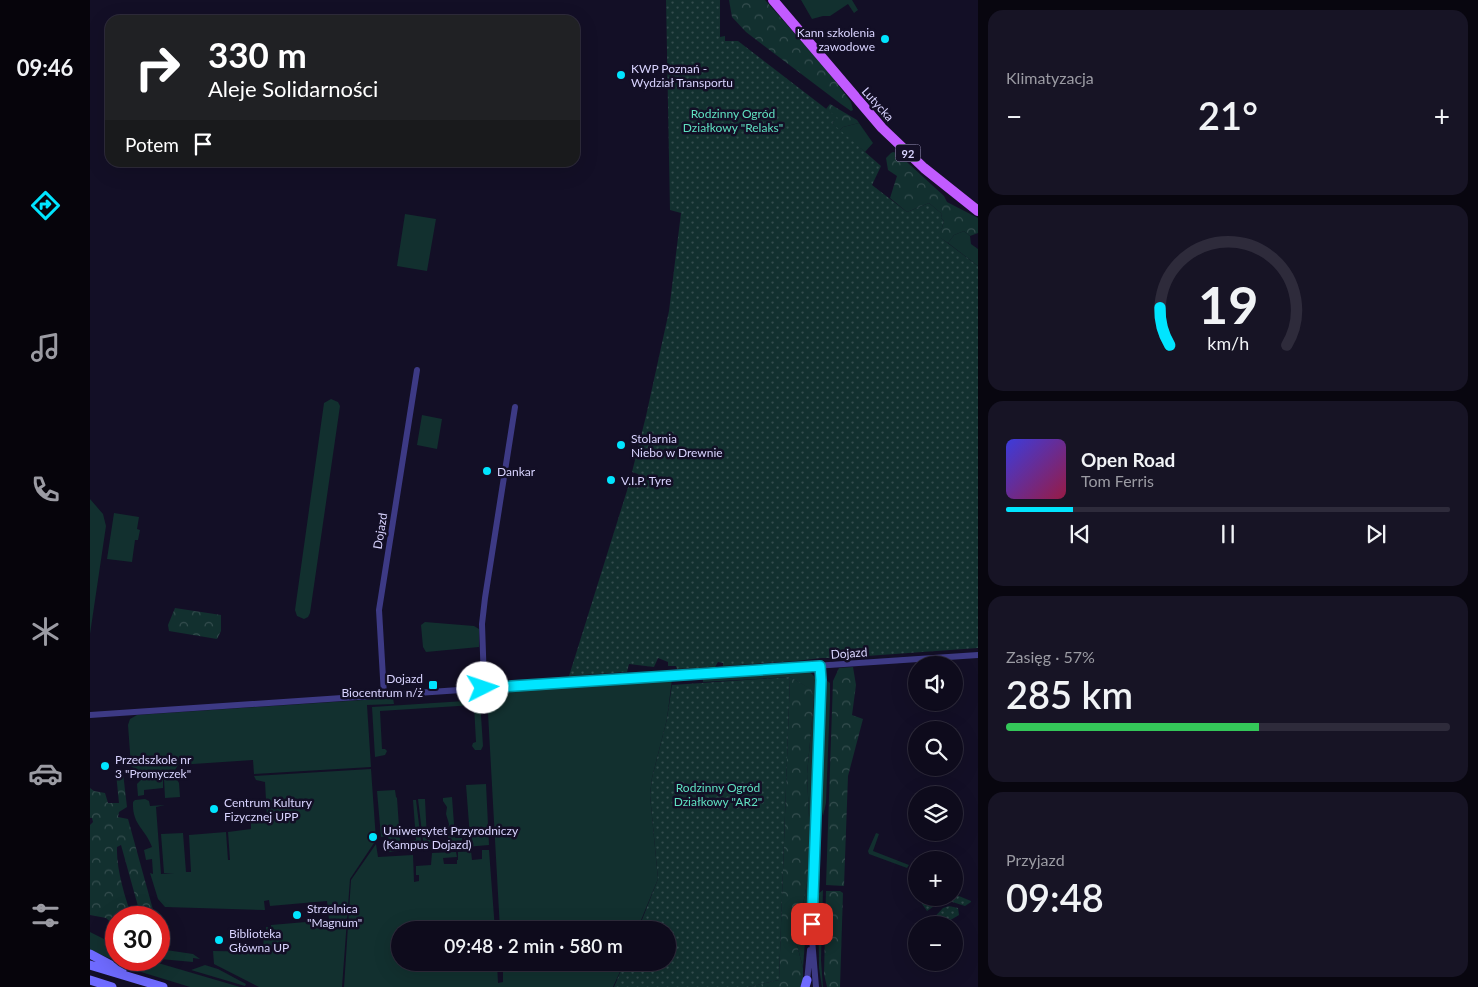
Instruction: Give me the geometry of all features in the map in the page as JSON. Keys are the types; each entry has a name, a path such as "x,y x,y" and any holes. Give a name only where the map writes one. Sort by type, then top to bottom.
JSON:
{"main road":[{"name":"Lutycka","path":"773,0 882,128 924,168 978,210"},
{"path":"90,954 132,978"},
{"path":"90,965 163,987"},
{"path":"90,980 112,987"}],"street":[{"name":"Dojazd","path":"384,695 378,610 417,370"},
{"path":"483,688 482,624 515,407"},
{"name":"Dojazd","path":"90,714 978,655"},
{"path":"806,984 812,939 820,666"},
{"path":"812,939 816,987"}],"green space":[{"name":"Rodzinny Ogród Działkowy \"Relaks\"","path":"666,0 720,0 720,37 725,36 725,41 738,41 838,118 832,123 881,166 872,185 907,212 929,203 942,214 941,218 944,221 937,235 978,266 978,648 853,657 854,653 848,653 841,658 723,666 723,663 718,662 715,667 677,669 676,666 668,666 668,662 658,658 654,667 629,664 627,672 569,676 630,481 636,483 638,474 632,472 669,311 681,213 670,210"},
{"path":"729,0 765,0 826,69 851,102 853,110 851,111 841,104 746,32 732,17"},
{"path":"801,0 852,0 858,10 854,13 848,4 830,16 812,19"},
{"path":"830,104 859,123 843,127 839,131 832,123 837,118 826,109"},
{"path":"859,123 873,143 865,152 839,131 843,127"},
{"path":"893,152 897,153 944,196 947,202 978,218 978,233 970,236 964,231 954,235 948,243 936,235 942,228 944,221 941,218 942,214 929,203 907,212 890,198 897,176 888,170 886,158"},
{"path":"405,214 436,219 427,271 397,266"},
{"path":"964,231 970,236 971,244 978,249 978,266 948,243 954,235"},
{"path":"331,399 338,402 340,406 310,613 304,619 297,616 295,610 324,403"},
{"path":"422,415 442,419 437,449 417,445"},
{"path":"90,499 103,514 106,526 90,634"},
{"path":"114,513 139,517 137,529 140,530 138,540 135,540 132,562 107,559"},
{"path":"175,608 221,615 221,631 217,639 169,631 168,625"},
{"path":"425,622 474,626 479,629 479,647 426,652 423,647 421,625"},
{"path":"853,667 856,685 852,715 863,719 848,776 844,886 826,885 833,681 839,668"},
{"path":"802,670 812,674 816,679 817,685 811,856 807,774 814,699 810,689 790,677 703,682 703,677"},
{"path":"790,677 811,689 814,699 807,774 811,862 796,941 803,968 803,979 800,987 748,987 779,980"},
{"name":"Rodzinny Ogród Działkowy \"AR2\"","path":"790,677 779,980 748,987 614,987 621,971 676,971 676,921 642,921 658,879 650,795 652,778 667,719 672,685"},
{"path":"672,679 667,719 652,778 650,795 658,879 641,921 500,921 487,695 491,691"},
{"path":"825,679 830,683 830,700 826,803 823,816 820,798"},
{"path":"393,698 394,704 367,705 371,767 254,774 253,760 178,765 175,770 138,772 131,766 128,725 130,719 137,715"},
{"path":"480,700 483,746 481,750 475,750 472,746 476,742 474,705 380,711 382,749 387,751 385,755 375,757 372,707"},
{"path":"371,769 376,840 350,879 342,987 259,987 214,964 213,951 263,952 264,931 266,931 266,927 271,927 271,925 329,920 327,901 270,906 269,900 264,901 265,910 170,907 164,906 158,899 150,873 153,874 152,859 146,860 144,850 152,847 137,821 133,810 133,802 145,799 149,801 150,806 165,805 156,807 161,874 174,873 164,873 161,834 183,833 186,872 191,872 189,835 226,832 228,860 230,860 228,832 251,829 251,819 267,818 265,782 256,780 254,776"},
{"path":"118,771 123,773 127,807 119,812 118,817 128,819 152,906 138,906 121,845 117,847 117,855 128,906 105,906 105,918 90,915 90,825 93,822 92,818 90,818 90,788 94,791 105,793 108,803 119,803 116,773"},
{"path":"176,778 179,783 180,797 165,798 164,779"},
{"path":"163,779 163,788 144,790 144,795 138,796 137,784 141,780"},
{"path":"486,784 489,845 465,847 464,838 470,837 466,785"},
{"path":"395,790 400,841 406,841 407,850 389,852 388,836 381,837 377,791"},
{"path":"452,797 455,838 462,838 462,847 452,847 447,835 449,824 446,814 447,807 443,798"},
{"path":"418,799 425,799 427,840 434,840 435,849 424,849"},
{"path":"413,800 416,800 422,849 410,850 409,841 416,840"},
{"path":"876,833 879,834 873,851 908,865 908,866 907,868 869,854 868,851"},
{"path":"376,844 378,857 413,855 414,882 419,881 419,875 416,875 416,866 431,865 432,853 456,852 457,857 443,858 444,864 457,864 458,852 471,851 472,860 482,859 482,850 489,850 494,921 391,921 391,971 497,971 498,983 503,982 503,971 620,971 613,987 344,987 351,880"},
{"path":"810,865 810,876 803,968 796,941"},
{"path":"823,890 822,987 819,968 818,897 819,893"},
{"path":"826,891 840,891 843,893 840,987 827,987 824,974"},
{"path":"963,898 971,901 965,906 963,905"},
{"path":"924,906 934,906 927,911"},
{"path":"949,906 958,908 959,915 935,916 943,908"},
{"path":"90,932 105,940 105,956 90,950"},
{"path":"170,951 193,954 200,959 193,958 193,962 170,960"},
{"path":"205,965 218,969 246,984 245,986 191,970"},
{"path":"170,966 240,987 190,987 139,971 170,971"}],"place":[{"name":"Kann szkolenia zawodowe","path":"885,39"},
{"name":"KWP Poznań - Wydział Transportu","path":"621,75"},
{"name":"Stolarnia Niebo w Drewnie","path":"621,445"},
{"name":"Dankar","path":"487,471"},
{"name":"V.I.P. Tyre","path":"611,480"},
{"name":"Dojazd Biocentrum n/ż","path":"433,685"},
{"name":"Przedszkole nr 3 \"Promyczek\"","path":"105,766"},
{"name":"Centrum Kultury Fizycznej UPP","path":"214,809"},
{"name":"Uniwersytet Przyrodniczy (Kampus Dojazd)","path":"373,837"},
{"name":"Strzelnica \"Magnum\"","path":"297,915"},
{"name":"Biblioteka Główna UP","path":"219,940"}],"route":[{"path":"483,688 820,666 812,924"}]}
